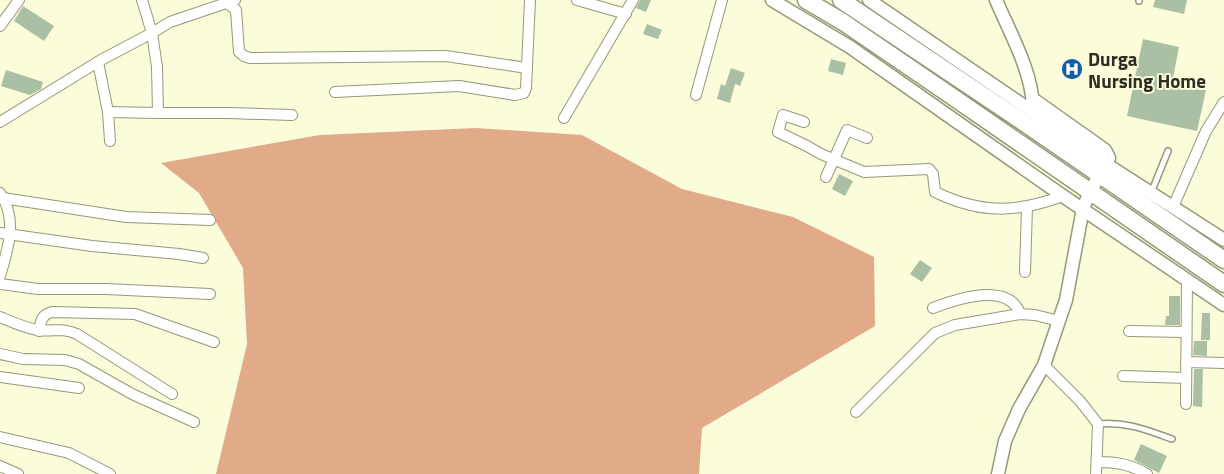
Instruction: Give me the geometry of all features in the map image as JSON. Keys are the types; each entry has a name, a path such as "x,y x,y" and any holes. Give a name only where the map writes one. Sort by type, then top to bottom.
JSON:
{"main road":[{"path":"806,0 843,22 1224,284"},
{"path":"841,0 1103,170 1224,260"}],"street":[{"path":"0,26 19,0"},
{"path":"142,0 152,34 158,67 158,113"},
{"path":"335,92 459,86 520,95 524,93 526,88 530,0"},
{"path":"577,0 626,14"},
{"path":"564,118 633,0"},
{"path":"696,95 722,0"},
{"path":"996,0 1028,76 1032,89 1033,106"},
{"path":"0,122 98,62 152,34 170,22 230,1 236,10 239,52 250,58 446,56 527,68"},
{"path":"780,2 850,47 1063,196 1224,305"},
{"path":"875,2 986,82 1033,106 1103,170 1151,193 1224,240"},
{"path":"98,62 108,112 110,141"},
{"path":"1173,207 1206,131 1224,103"},
{"path":"108,112 292,115"},
{"path":"804,122 783,115 778,132 834,159 869,173 929,168 933,174 936,192 974,206 992,209 1027,207 1063,196"},
{"path":"826,176 847,130 867,138"},
{"path":"998,474 1005,441 1019,409 1044,365 1066,300 1083,208 1103,170"},
{"path":"0,276 2,260 11,236 2,196 126,217 210,220"},
{"path":"1025,272 1027,207"},
{"path":"0,233 92,246 203,258"},
{"path":"1186,404 1187,279"},
{"path":"0,284 38,289 106,289 210,294"},
{"path":"933,308 958,298 976,295 1006,298 1017,306 1020,314"},
{"path":"39,330 41,318 45,314 52,312 122,312 146,317 214,342"},
{"path":"856,412 935,333 956,325 1020,314 1059,321"},
{"path":"0,317 39,330 62,330 77,334 172,394"},
{"path":"1129,331 1186,332"},
{"path":"0,354 23,359 65,360 79,364 132,394 194,422"},
{"path":"1186,362 1224,363"},
{"path":"1044,365 1080,401 1098,424 1096,474"},
{"path":"0,376 79,388"},
{"path":"1123,376 1186,378"},
{"path":"0,437 69,453 110,474"},
{"path":"1097,462 1128,464 1148,474"},
{"path":"0,466 18,474"}],"lane":[{"path":"1151,193 1168,151"},
{"path":"1098,424 1118,423 1138,427 1172,439"}],"shaded area":[{"path":"476,128 582,135 682,189 793,217 874,257 875,326 702,428 699,474 216,474 247,344 243,268 199,193 161,163 320,135"}],"building":[{"path":"640,0 651,0 646,12 636,8"},
{"path":"1155,0 1187,0 1184,14 1153,7"},
{"path":"23,6 54,26 44,41 14,21"},
{"path":"647,24 662,30 658,39 643,34"},
{"path":"1143,39 1179,47 1172,83 1206,90 1197,131 1127,116"},
{"path":"831,59 846,63 843,75 828,71"},
{"path":"731,68 745,73 740,86 735,84 730,103 717,99 721,84 725,86"},
{"path":"6,70 43,82 41,89 30,95 1,86"},
{"path":"839,174 853,181 845,196 832,189"},
{"path":"920,260 932,268 922,282 910,274"},
{"path":"1169,296 1180,296 1180,325 1165,325 1166,316 1169,316"},
{"path":"1202,313 1210,313 1210,340 1201,340"},
{"path":"1194,341 1207,341 1207,356 1193,355"},
{"path":"1194,369 1203,369 1202,407 1193,406"},
{"path":"1141,444 1167,456 1159,473 1134,460"}],"place":[{"name":"Durga Nursing Home","path":"1072,69"}]}
